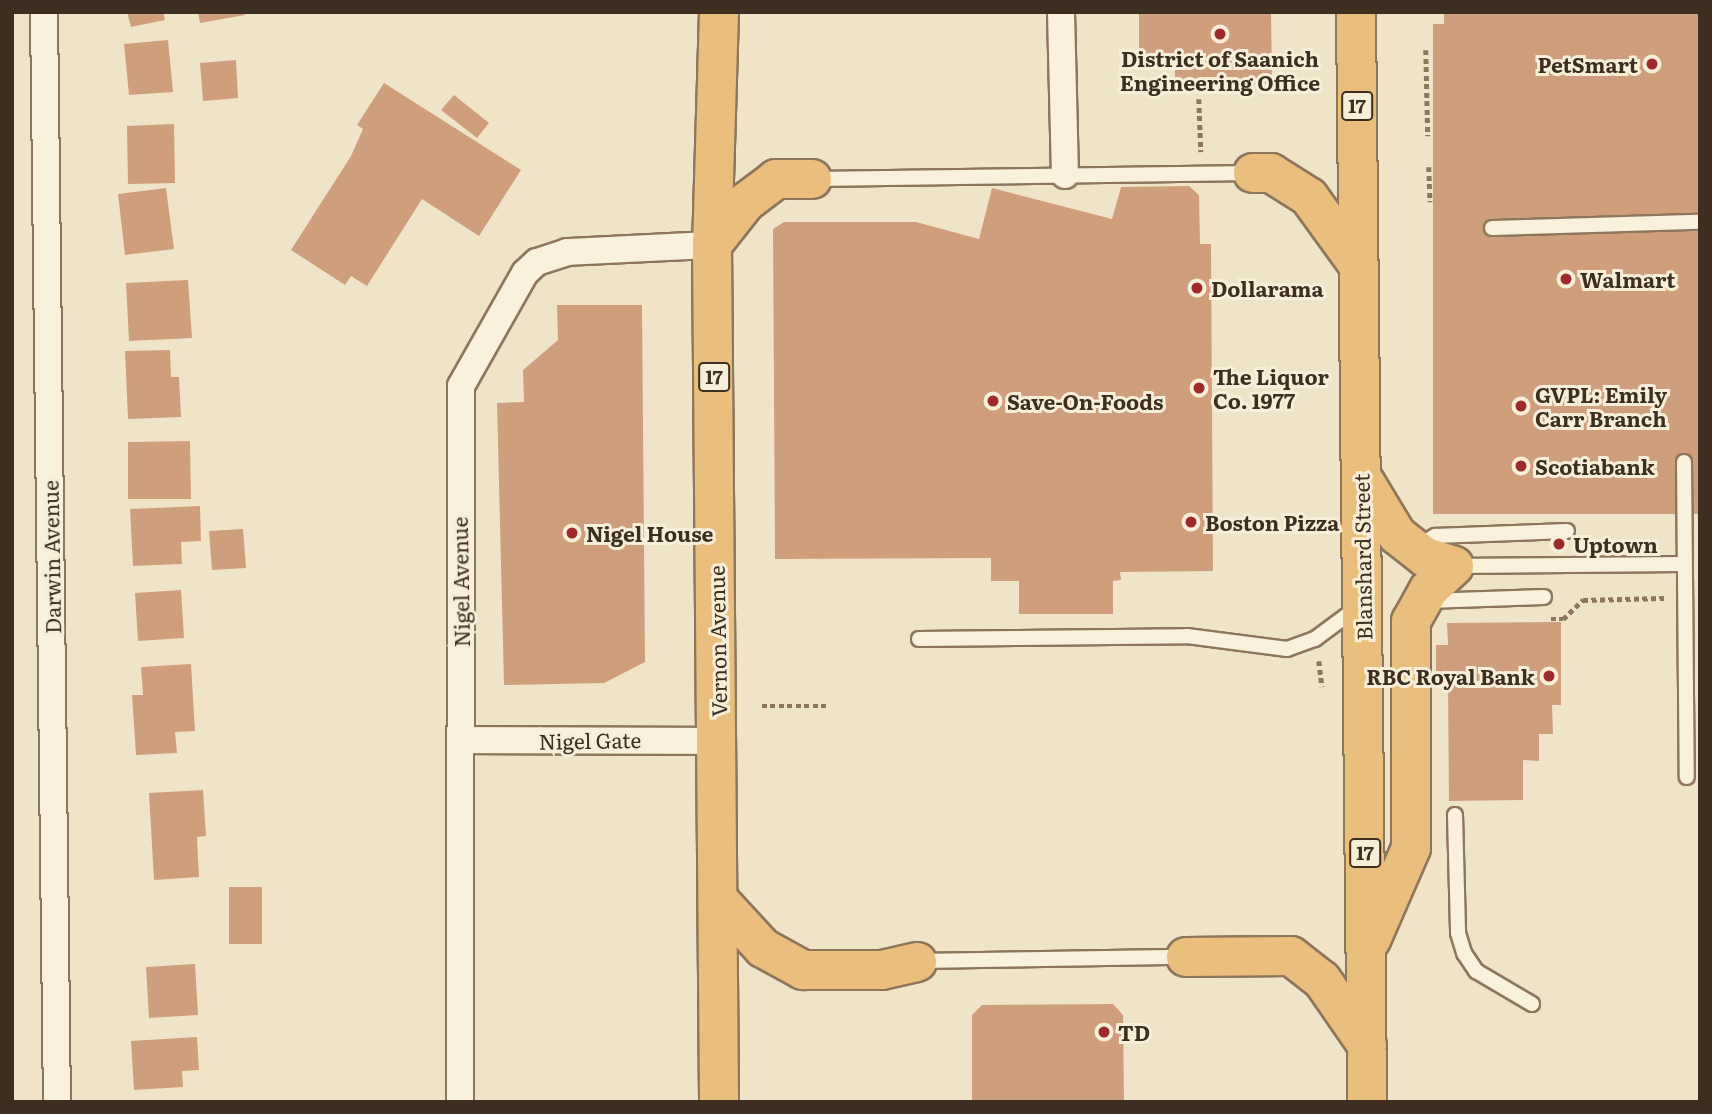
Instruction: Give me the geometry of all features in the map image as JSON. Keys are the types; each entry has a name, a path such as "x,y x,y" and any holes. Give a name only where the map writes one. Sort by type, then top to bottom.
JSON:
{"highway":[{"name":"Vernon Avenue","path":"719,12 712,246 719,1102"},
{"name":"Blanshard Street","path":"1356,12 1367,1102"},
{"path":"1253,173 1271,173 1309,197 1359,265"},
{"path":"712,246 746,202 776,179 813,178"},
{"path":"1361,477 1397,535 1413,547 1454,566 1422,601 1411,621 1411,848 1366,951"},
{"path":"718,899 763,948 803,970 882,970 917,961"},
{"path":"1186,957 1291,956 1322,980 1367,1045"}],"street":[{"name":"Darwin Avenue","path":"44,12 57,1102"},
{"path":"1061,12 1065,176"},
{"name":"Nigel Avenue","path":"460,1102 461,740 457,411 468,368 525,273 550,255 712,246"},
{"name":"Nigel Gate","path":"461,740 718,741"}],"lane":[{"path":"813,178 1253,173"},
{"path":"1492,228 1700,222"},
{"path":"1684,462 1681,564 1687,777"},
{"path":"1413,547 1435,536 1567,531"},
{"path":"1454,566 1681,564"},
{"path":"1422,601 1544,597"},
{"path":"919,639 1187,636 1287,649 1315,639 1362,604"},
{"path":"1455,815 1458,933 1464,953 1476,971 1532,1004"},
{"path":"917,961 1186,957"}],"path":[{"path":"1426,50 1429,136"},
{"path":"1199,99 1201,174"},
{"path":"1429,167 1430,202"},
{"path":"1563,619 1583,600 1682,597"},
{"path":"762,706 827,706"}],"building":[{"path":"127,12 163,12 165,20 131,27"},
{"path":"198,12 244,12 245,15 200,23"},
{"path":"1139,12 1271,12 1272,84 1175,85 1175,68 1139,68"},
{"name":"Walmart","path":"1444,12 1700,12 1700,514 1433,514 1433,24 1444,24"},
{"path":"168,40 173,92 129,95 124,44"},
{"path":"236,60 238,98 203,101 200,63"},
{"path":"384,83 521,170 479,236 422,199 367,286 351,276 345,285 291,250 351,156 363,129 357,125"},
{"path":"454,95 489,123 477,138 441,110"},
{"path":"174,124 175,183 128,184 127,126"},
{"name":"Save-On-Foods","path":"1189,186 1199,195 1200,244 1211,244 1213,571 1120,572 1121,580 1113,581 1113,614 1019,614 1019,581 991,581 991,558 775,559 773,229 784,222 916,222 979,239 992,188 1112,219 1121,187"},
{"path":"166,188 174,249 125,255 118,194"},
{"path":"188,280 192,338 129,341 126,283"},
{"name":"Nigel House","path":"557,305 642,305 645,662 604,683 504,685 497,403 524,402 523,370 558,340"},
{"path":"170,350 171,377 179,377 181,417 128,419 125,351"},
{"path":"190,441 191,499 128,499 128,442"},
{"path":"200,506 201,541 181,542 182,564 133,566 130,509"},
{"path":"243,529 246,568 212,570 209,531"},
{"path":"181,590 184,638 138,641 135,593"},
{"path":"1561,622 1561,705 1552,705 1553,734 1539,734 1539,761 1523,760 1523,800 1449,801 1448,683 1436,683 1436,645 1448,645 1447,623"},
{"path":"191,664 195,731 175,732 177,753 136,755 132,695 143,695 141,667"},
{"path":"203,790 206,836 197,837 199,877 154,880 149,793"},
{"path":"229,887 262,887 262,944 229,944"},
{"path":"195,964 198,1015 149,1018 146,967"},
{"path":"1113,1004 1123,1015 1124,1102 972,1102 972,1015 982,1005"},
{"path":"197,1037 199,1070 182,1071 183,1087 134,1090 131,1041"}],"place":[{"name":"District of Saanich Engineering Office","path":"1220,34"},
{"name":"PetSmart","path":"1652,64"},
{"name":"Walmart","path":"1566,279"},
{"name":"Dollarama","path":"1197,288"},
{"name":"The Liquor Co. 1977","path":"1199,388"},
{"name":"Save-On-Foods","path":"993,401"},
{"name":"GVPL: Emily Carr Branch","path":"1521,406"},
{"name":"Scotiabank","path":"1521,466"},
{"name":"Boston Pizza","path":"1191,522"},
{"name":"Nigel House","path":"572,533"},
{"name":"Uptown","path":"1559,544"},
{"name":"RBC Royal Bank","path":"1549,676"},
{"name":"TD","path":"1104,1032"}]}
